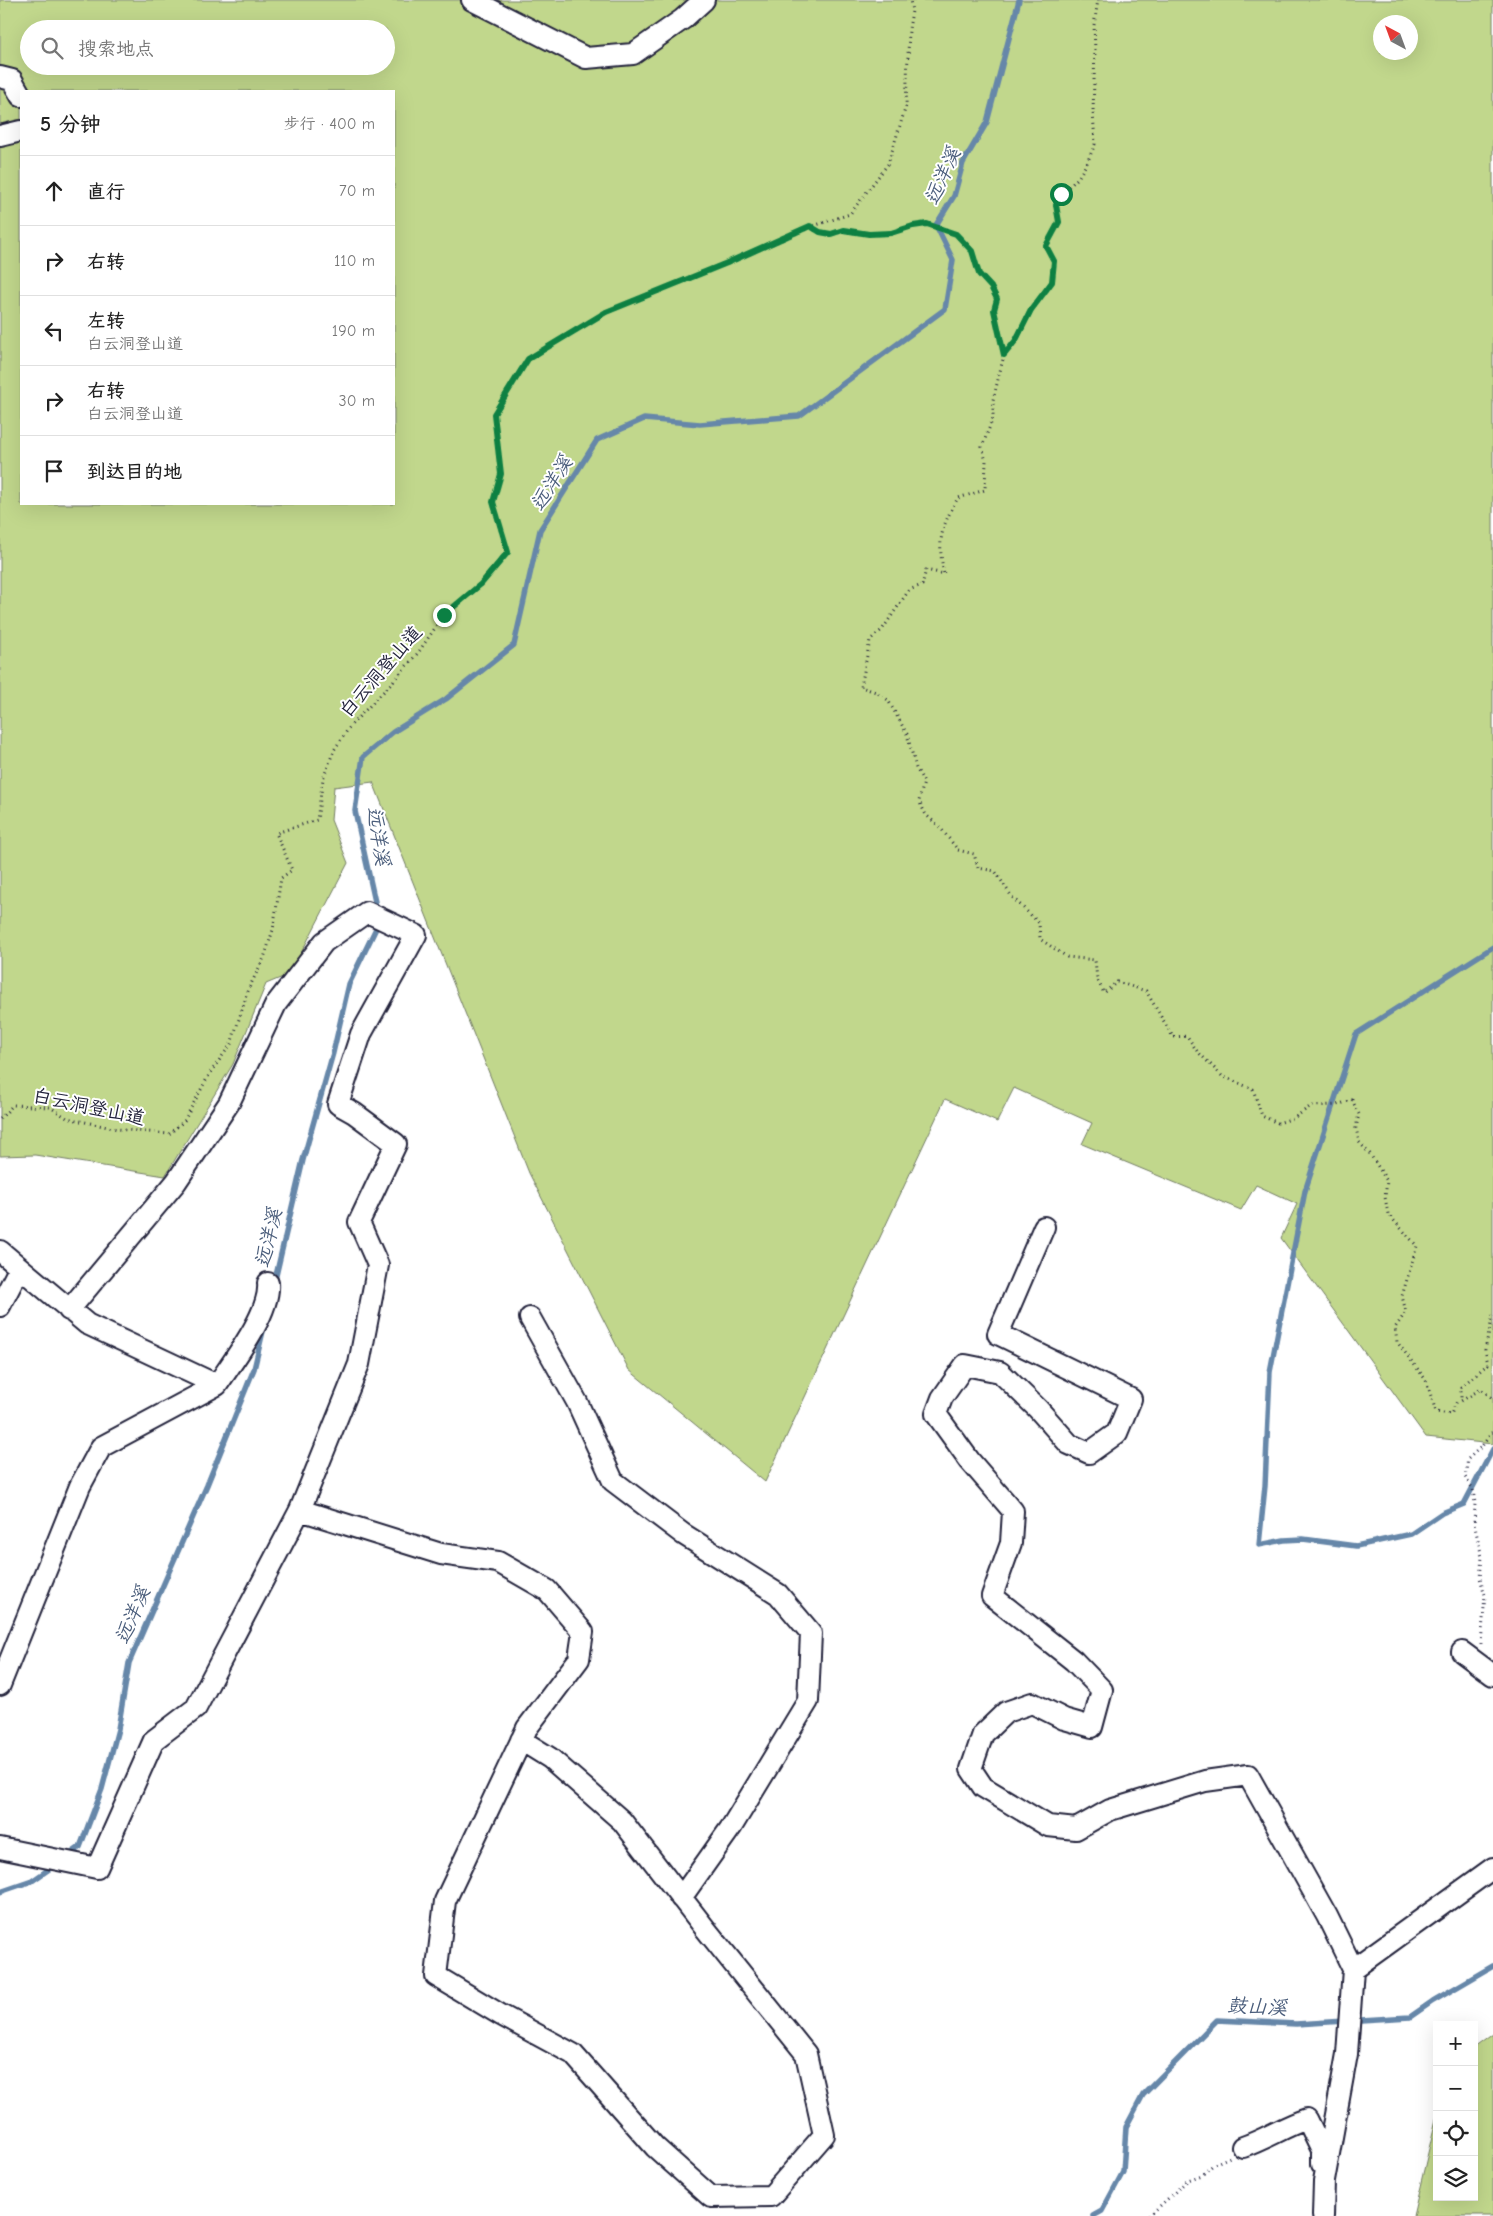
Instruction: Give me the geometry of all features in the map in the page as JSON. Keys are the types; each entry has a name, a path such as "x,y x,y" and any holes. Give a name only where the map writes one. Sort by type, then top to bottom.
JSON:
{"street":[{"path":"472,0 586,58 633,54 683,19 704,0"},
{"path":"0,78 12,80 20,94"},
{"path":"0,136 20,131"},
{"path":"0,1848 96,1868 154,1740 196,1708 300,1510 359,1364 378,1265 359,1222 396,1144 354,1112 338,1104 361,1034 416,935 367,912 324,942 276,1004 229,1103 182,1174 70,1310"},
{"path":"1044,1227 998,1334 1131,1399 1117,1433 1089,1453 1069,1444 1038,1409 1000,1372 965,1365 942,1398 936,1414 970,1461 1013,1511 1011,1543 992,1596 1074,1661 1102,1690 1092,1727 1064,1719 1032,1703 1006,1712 983,1734 971,1769 983,1788 1048,1826 1076,1828 1110,1810 1196,1783 1248,1776 1327,1916 1353,1970 1348,2054 1324,2181"},
{"path":"0,1251 19,1269 87,1324 217,1385"},
{"path":"0,1306 19,1269"},
{"path":"0,1685 80,1486 101,1447 217,1385 259,1320 269,1289 268,1283"},
{"path":"530,1318 577,1402 613,1481 683,1534 778,1594 811,1633 808,1701 732,1826 681,1898"},
{"path":"300,1510 441,1554 498,1562 547,1590 583,1632 579,1659 527,1728 521,1740 445,1900 436,1976 501,2015 573,2054 655,2147 711,2197 771,2196 824,2135 806,2054 622,1821 550,1758 521,1740"},
{"path":"1462,1652 1491,1674"},
{"path":"1353,1970 1493,1868"},
{"path":"1243,2147 1261,2141 1288,2125 1307,2119 1322,2150 1324,2181 1323,2216"}],"path":[{"name":"白云洞登山道","path":"0,1119 13,1105 50,1108 67,1118 117,1129 143,1132 169,1134 184,1121 210,1073 231,1044 249,988 264,958 273,930 281,878 292,870 276,833 317,820 322,779 334,750 351,725 418,653 444,615 481,584 508,552 493,502 501,474 494,414 528,359 606,312 727,263 810,226 850,214 888,164 906,106 909,29 912,11 910,0"},
{"path":"1098,0 1094,25 1096,50 1093,110 1095,144 1078,178 1061,194 1056,205 1059,222 1046,246 1054,261 1052,282 1031,310 1016,340 1004,355 993,400 993,418 982,447 986,461 985,490 958,498 943,526 940,543 944,574 926,570 922,585 909,590 882,630 870,640 861,687 876,692 888,700 907,734 916,768 924,782 919,801 926,815 939,826 958,850 974,854 978,868 995,871 1012,897 1040,922 1040,939 1067,957 1095,960 1097,979 1104,992 1117,982 1146,991 1173,1036 1187,1036 1197,1051 1222,1076 1253,1089 1262,1116 1278,1123 1294,1118 1311,1106 1337,1105 1352,1100 1359,1114 1356,1128 1359,1142 1370,1154 1387,1181 1385,1197 1388,1214 1418,1246 1402,1296 1406,1312 1395,1328 1397,1342 1426,1380 1436,1412 1451,1414 1457,1401"},
{"path":"810,226 820,232 831,234 843,230 869,234 891,233 927,224 956,234 972,251 979,274 991,287 997,299 994,310 1004,355"},
{"path":"1493,1315 1485,1350 1488,1364 1461,1387 1461,1401 1481,1389 1493,1399"},
{"path":"1491,1674 1490,1658 1481,1645 1485,1595 1480,1578 1482,1557 1474,1523 1475,1503 1473,1489 1465,1477 1468,1459 1493,1432"},
{"path":"1149,2216 1188,2180 1202,2175 1214,2164 1230,2157 1243,2147"}],"green space":[{"path":"0,0 1493,0 1493,1444 1426,1437 1281,1238 1297,1204 1256,1185 1241,1210 1082,1144 1092,1123 1014,1088 997,1122 945,1099 765,1482 629,1370 529,1173 373,782 334,787 331,820 348,863 290,974 266,984 233,1064 165,1176 35,1155 0,1156"},
{"path":"1493,2034 1493,2216 1413,2216 1433,2132 1433,2201 1478,2201 1478,2045"}],"waterway":[{"name":"远洋溪","path":"377,911 355,811 363,757 393,732 446,699 514,645 540,530 597,440 644,419 700,424 799,416 945,309 953,260 936,225 954,196 963,163 987,122 1019,0"},
{"name":"远洋溪","path":"274,1284 303,1160 333,1053 349,984 379,922"},
{"path":"1493,947 1356,1034 1305,1191 1270,1372 1265,1486 1259,1545 1284,1540 1303,1539 1356,1546 1411,1534 1442,1513 1464,1504 1493,1449"},
{"name":"远洋溪","path":"66,1857 80,1847 102,1789 118,1729 129,1663 207,1485 254,1369 264,1327"},
{"name":"远洋溪","path":"0,1892 32,1881 55,1865"},
{"name":"鼓山溪","path":"1093,2216 1102,2211 1123,2172 1126,2127 1143,2095 1217,2020 1296,2024 1410,2017 1433,2001 1493,1966"}],"route":[{"path":"444,615 481,584 508,552 493,502 501,474 494,414 528,359 606,312 727,263 810,226 820,232 831,234 843,230 869,234 891,233 927,224 956,234 972,251 979,274 991,287 997,299 994,310 1004,355 1016,340 1031,310 1052,282 1054,261 1046,246 1059,222 1056,205 1061,194"}]}
